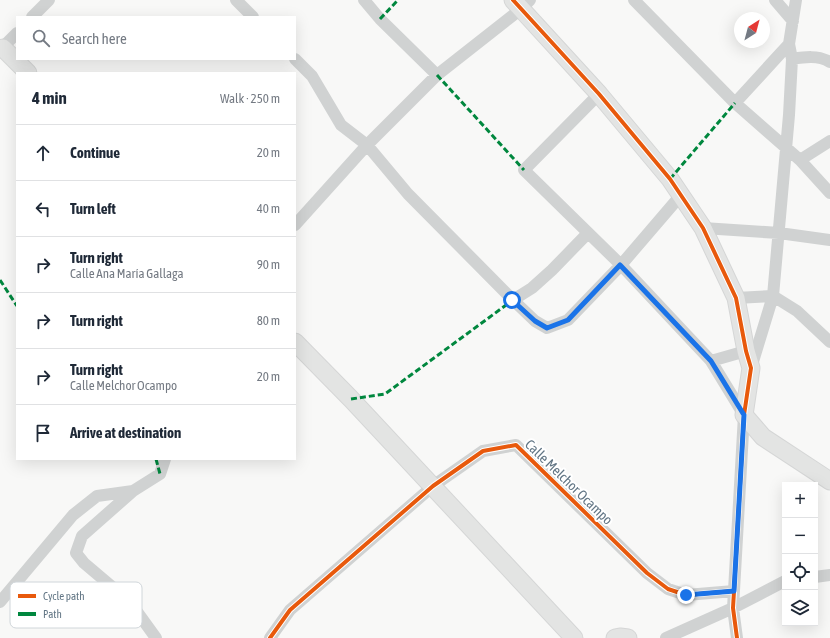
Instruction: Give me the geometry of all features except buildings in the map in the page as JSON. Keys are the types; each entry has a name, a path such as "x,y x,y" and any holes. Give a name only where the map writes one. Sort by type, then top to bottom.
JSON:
{"street":[{"path":"33,16 49,0"},
{"path":"236,0 252,16"},
{"path":"364,0 380,19 438,75"},
{"path":"634,0 735,103 800,160 830,193"},
{"path":"775,0 793,21"},
{"path":"737,638 733,608 744,415 751,368 773,296 787,148 792,59 789,44 796,0"},
{"path":"296,224 367,145 438,75 521,3 670,179 703,228 736,298 746,351 751,368"},
{"path":"16,34 1,49 27,72"},
{"path":"735,103 789,44"},
{"path":"792,59 811,56 830,62"},
{"path":"296,60 312,76 341,125 367,145 408,194 512,300 535,321 547,328 568,320 620,265 680,195"},
{"path":"598,94 524,170 620,265 711,361 744,415 763,437 830,481"},
{"path":"800,160 830,141"},
{"path":"703,228 779,233 830,240"},
{"path":"512,300 532,288 588,233"},
{"path":"736,298 773,296 797,311 830,342"},
{"path":"296,343 433,486 574,638"},
{"path":"711,361 746,351"},
{"name":"Calle Melchor Ocampo","path":"270,638 290,610 433,486 483,450 516,445 647,573 668,589 686,595 734,591"},
{"path":"106,582 84,564 76,553 82,536 133,491 160,474 165,460"},
{"path":"17,582 73,515 97,496 133,491"},
{"path":"818,577 830,575"},
{"path":"666,638 733,608 782,583"},
{"path":"0,602 10,590"},
{"path":"142,619 156,638"},
{"path":"615,638 628,638"}],"marked path":[{"path":"380,19 398,0"},
{"path":"437,75 524,170"},
{"path":"670,179 735,103"},
{"path":"0,280 16,304"},
{"path":"351,399 385,394 513,300"},
{"path":"156,460 160,474"}],"cycle path":[{"path":"513,0 599,94 670,179 703,228 736,298 746,351 751,368 744,415 733,608 737,638"},
{"path":"270,638 290,610 433,486 483,451 516,445 647,573 668,589 686,595 734,591"}],"route":[{"path":"512,300 535,321 547,328 568,320 620,265 711,361 744,415 734,591 686,595"}]}
